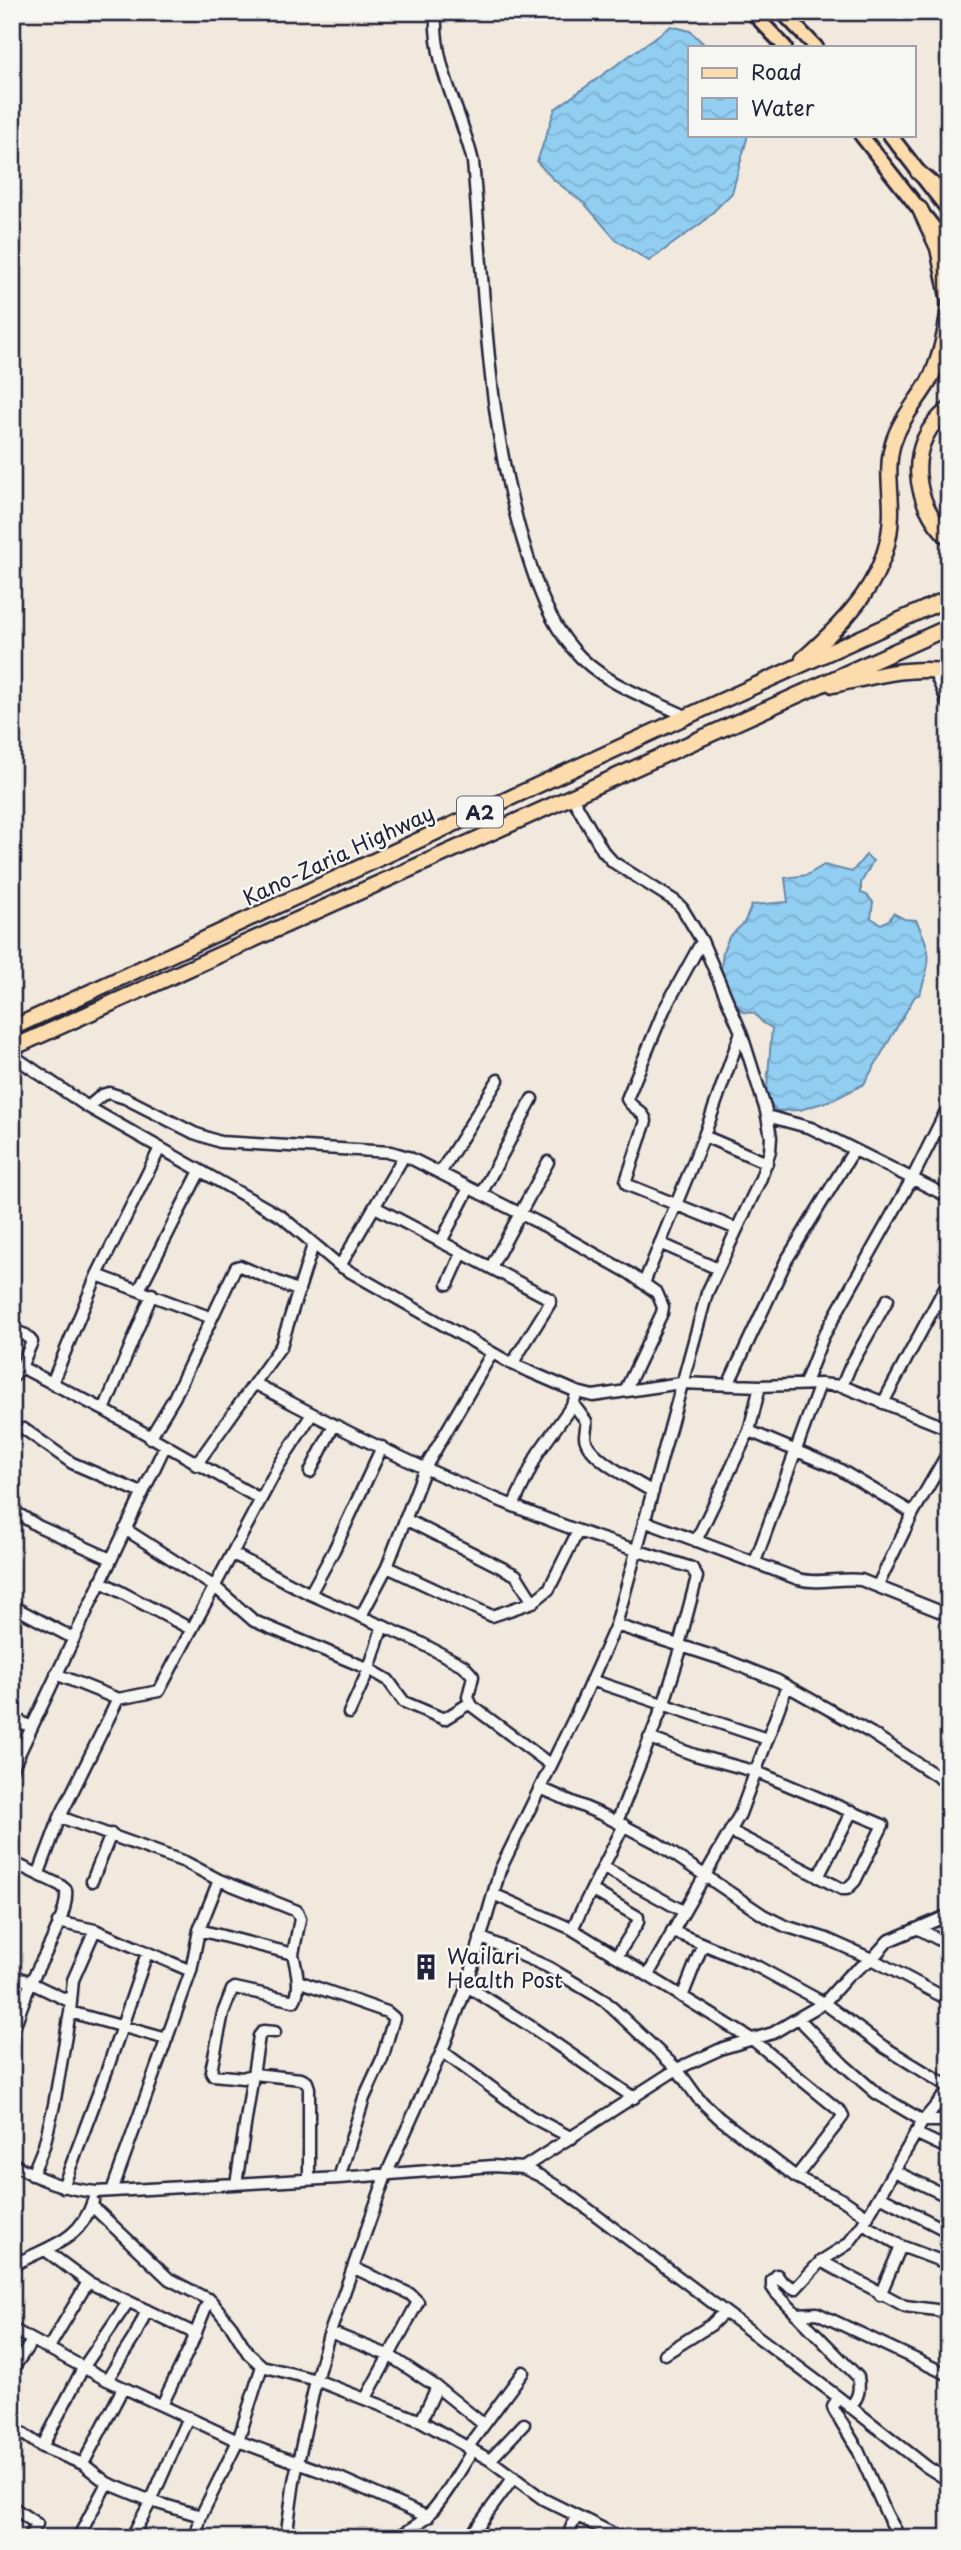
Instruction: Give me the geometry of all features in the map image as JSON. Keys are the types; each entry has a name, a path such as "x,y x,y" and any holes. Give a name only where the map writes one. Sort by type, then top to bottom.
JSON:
{"highway":[{"path":"918,172 949,198"},
{"path":"793,668 835,631 872,584 883,562 890,524 889,476 892,444 900,425 932,376 945,334 949,303 938,248 920,209"},
{"path":"949,410 940,416 923,444 917,472 921,497 931,518 949,538"},
{"name":"Kano-Zaria Highway","path":"12,1028 686,716 949,598"},
{"name":"Kano-Zaria Highway","path":"12,1048 949,627"},
{"path":"808,690 910,670 933,669 949,672"}],"main road":[{"path":"752,12 784,46"},
{"path":"782,12 815,46"},
{"path":"862,136 949,247"},
{"path":"891,136 949,211"}],"street":[{"path":"436,12 435,33 439,61 468,138 473,162 490,377 498,429 513,511 543,603 573,650 595,670 686,716"},
{"path":"933,669 949,705"},
{"path":"286,2538 316,2380 330,2332 386,2175 442,2051 467,1986 500,1870 615,1625 707,1293 766,1163 771,1137 741,1032 702,942 687,915 675,901 613,862 603,851 572,797"},
{"path":"702,942 664,1010 627,1099 646,1121 626,1183 737,1229"},
{"path":"644,1283 704,1136 741,1032"},
{"path":"12,1055 88,1107 282,1217 340,1266 512,1364 577,1391 593,1396 681,1383 820,1384 842,1387 949,1429"},
{"path":"440,1174 498,1080"},
{"path":"88,1107 109,1093 125,1098 194,1133 220,1142 391,1152 522,1214 657,1293 663,1307 662,1313 625,1391"},
{"path":"481,1195 532,1099"},
{"path":"805,1383 823,1337 912,1179 949,1105"},
{"path":"767,1116 811,1128 949,1197"},
{"path":"704,1136 766,1163"},
{"path":"52,1383 97,1275 160,1149"},
{"path":"728,1385 786,1261 853,1150"},
{"path":"340,1266 404,1156"},
{"path":"491,1267 548,1162"},
{"path":"139,1290 200,1171"},
{"path":"441,1242 469,1188"},
{"path":"376,1207 550,1299 512,1364"},
{"path":"660,1243 718,1269"},
{"path":"196,1465 281,1346 313,1245"},
{"path":"447,1283 462,1253"},
{"path":"150,1438 174,1398 234,1270 240,1266 299,1291"},
{"path":"97,1275 212,1318"},
{"path":"883,1403 944,1289"},
{"path":"103,1410 152,1294"},
{"path":"842,1387 850,1367 888,1299"},
{"path":"12,1330 26,1335 32,1342 21,1367 12,1378"},
{"path":"361,1616 387,1567 425,1468 492,1353"},
{"path":"21,1367 260,1499"},
{"path":"256,1384 334,1425 513,1506 578,1531 692,1568 696,1572 681,1646 664,1703 603,1867 572,1929"},
{"path":"755,1562 820,1384"},
{"path":"696,1541 749,1431 760,1385"},
{"path":"513,1506 538,1453 573,1404 577,1391"},
{"path":"573,1404 586,1421 585,1437 598,1457 653,1492"},
{"path":"56,1674 118,1699 159,1690 233,1555 260,1499 312,1414"},
{"path":"310,1472 334,1425"},
{"path":"24,1429 72,1463 142,1493"},
{"path":"749,1431 797,1449 853,1476 913,1513"},
{"path":"12,1769 165,1446"},
{"path":"310,1594 334,1550 382,1447"},
{"path":"878,1585 913,1513 949,1451"},
{"path":"12,1510 38,1526 111,1559"},
{"path":"405,1520 510,1571 523,1584 533,1602"},
{"path":"644,1521 806,1582 848,1578 878,1585 919,1605 949,1615"},
{"path":"125,1529 215,1587 254,1621 369,1669 388,1680 404,1702 447,1719 470,1703"},
{"path":"387,1567 492,1616 533,1602 549,1589 578,1531"},
{"path":"233,1555 464,1666 473,1676 468,1697 470,1703 551,1765"},
{"path":"100,1581 191,1629"},
{"path":"12,1606 73,1638"},
{"path":"349,1713 369,1669 383,1625"},
{"path":"615,1625 764,1675 871,1733 949,1784"},
{"path":"591,1680 767,1740"},
{"path":"648,1975 740,1814 787,1686"},
{"path":"39,1873 60,1817 118,1699"},
{"path":"12,1717 31,1727"},
{"path":"649,1738 695,1755 757,1772 881,1823 883,1828 847,1889 842,1889 730,1831"},
{"path":"540,1788 620,1824 705,1874 763,1915 872,1959 949,2000"},
{"path":"818,1877 852,1811"},
{"path":"60,1817 185,1862 219,1880 297,1912 300,1919 293,1954 298,1981 297,1997 294,2001 235,1988 229,1994 223,2013 211,2071 213,2075 243,2078 254,2074 301,2078 307,2082 309,2180"},
{"path":"92,1881 111,1834"},
{"path":"12,1862 39,1873 66,1891 67,1899 30,1984 12,2034"},
{"path":"603,1867 683,1912"},
{"path":"112,2192 191,1971 199,1930 219,1880"},
{"path":"592,1890 638,1917 638,1922 617,1955"},
{"path":"493,1894 572,1929 753,2040 843,2116 796,2177"},
{"path":"523,2168 677,2069 723,2048 773,2033 824,2003 848,1976 872,1959 888,1941 949,1915"},
{"path":"58,1922 94,1930 191,1971"},
{"path":"919,1929 949,1945"},
{"path":"32,2175 51,2119 74,1980 94,1930"},
{"path":"199,1930 293,1954"},
{"path":"672,1931 758,1967 824,2003 884,2047 949,2088 915,2133 880,2196 848,2244 821,2261 795,2289 781,2281 777,2275 772,2280 772,2287 858,2377 859,2392 850,2407"},
{"path":"480,1937 548,1967 605,2001 677,2069 710,2110 796,2177 838,2197 901,2246 949,2264"},
{"path":"682,1997 703,1944"},
{"path":"63,2188 147,1953"},
{"path":"12,1974 71,2007 167,2039"},
{"path":"298,1981 387,2012 394,2018 382,2059 364,2098 339,2178"},
{"path":"467,1986 634,2098"},
{"path":"798,2018 844,2065 876,2092 923,2121 949,2121"},
{"path":"236,2184 259,2036 263,2031 275,2032"},
{"path":"442,2051 530,2116 572,2138"},
{"path":"915,2133 949,2149"},
{"path":"12,2163 63,2188 96,2192 493,2166 523,2168 564,2191 949,2481"},
{"path":"894,2171 949,2197"},
{"path":"12,2266 59,2245 75,2234 92,2206 96,2192"},
{"path":"880,2196 949,2232"},
{"path":"92,2206 169,2279 209,2299 232,2327 248,2353 262,2366 316,2380 421,2421 490,2460 543,2498 622,2538"},
{"path":"880,2295 901,2246"},
{"path":"45,2250 88,2282 195,2334"},
{"path":"821,2261 880,2295 905,2306 936,2310 949,2315"},
{"path":"354,2268 410,2294 418,2302 366,2398"},
{"path":"48,2349 88,2282"},
{"path":"162,2405 209,2299"},
{"path":"43,2447 83,2368 128,2302"},
{"path":"107,2380 135,2336 147,2310"},
{"path":"796,2314 817,2313 949,2375"},
{"path":"665,2354 711,2325 721,2315 727,2314"},
{"path":"12,2329 123,2388 238,2441 299,2462 428,2517"},
{"path":"330,2332 390,2356 437,2387 483,2424"},
{"path":"12,2370 32,2341"},
{"path":"195,2538 201,2516 238,2441 262,2366"},
{"path":"393,2538 410,2532 428,2517 483,2424 523,2372"},
{"path":"421,2421 437,2387"},
{"path":"83,2464 123,2388"},
{"path":"838,2397 834,2410 857,2448 900,2538"},
{"path":"131,2538 151,2501 188,2417"},
{"path":"490,2460 524,2424"},
{"path":"12,2426 43,2447 83,2464 107,2483 151,2501 201,2516"},
{"path":"469,2538 514,2477"},
{"path":"78,2538 107,2483"},
{"path":"12,2507 37,2524 29,2538"},
{"path":"567,2538 576,2516"}],"water":[{"path":"671,26 690,31 706,46 688,46 688,136 748,136 732,193 703,222 649,261 616,240 585,204 554,180 537,162 555,109"},
{"path":"866,855 873,861 861,883 861,893 873,902 871,918 881,924 890,919 893,913 904,919 916,920 925,941 928,964 920,994 915,996 864,1084 835,1099 800,1110 777,1111 766,1099 772,1028 754,1013 743,1012 729,995 721,971 723,951 729,937 744,923 752,905 788,902 785,878 807,875 824,865 852,872"}],"place":[{"name":"Wailari Health Post","path":"426,1967"}]}
